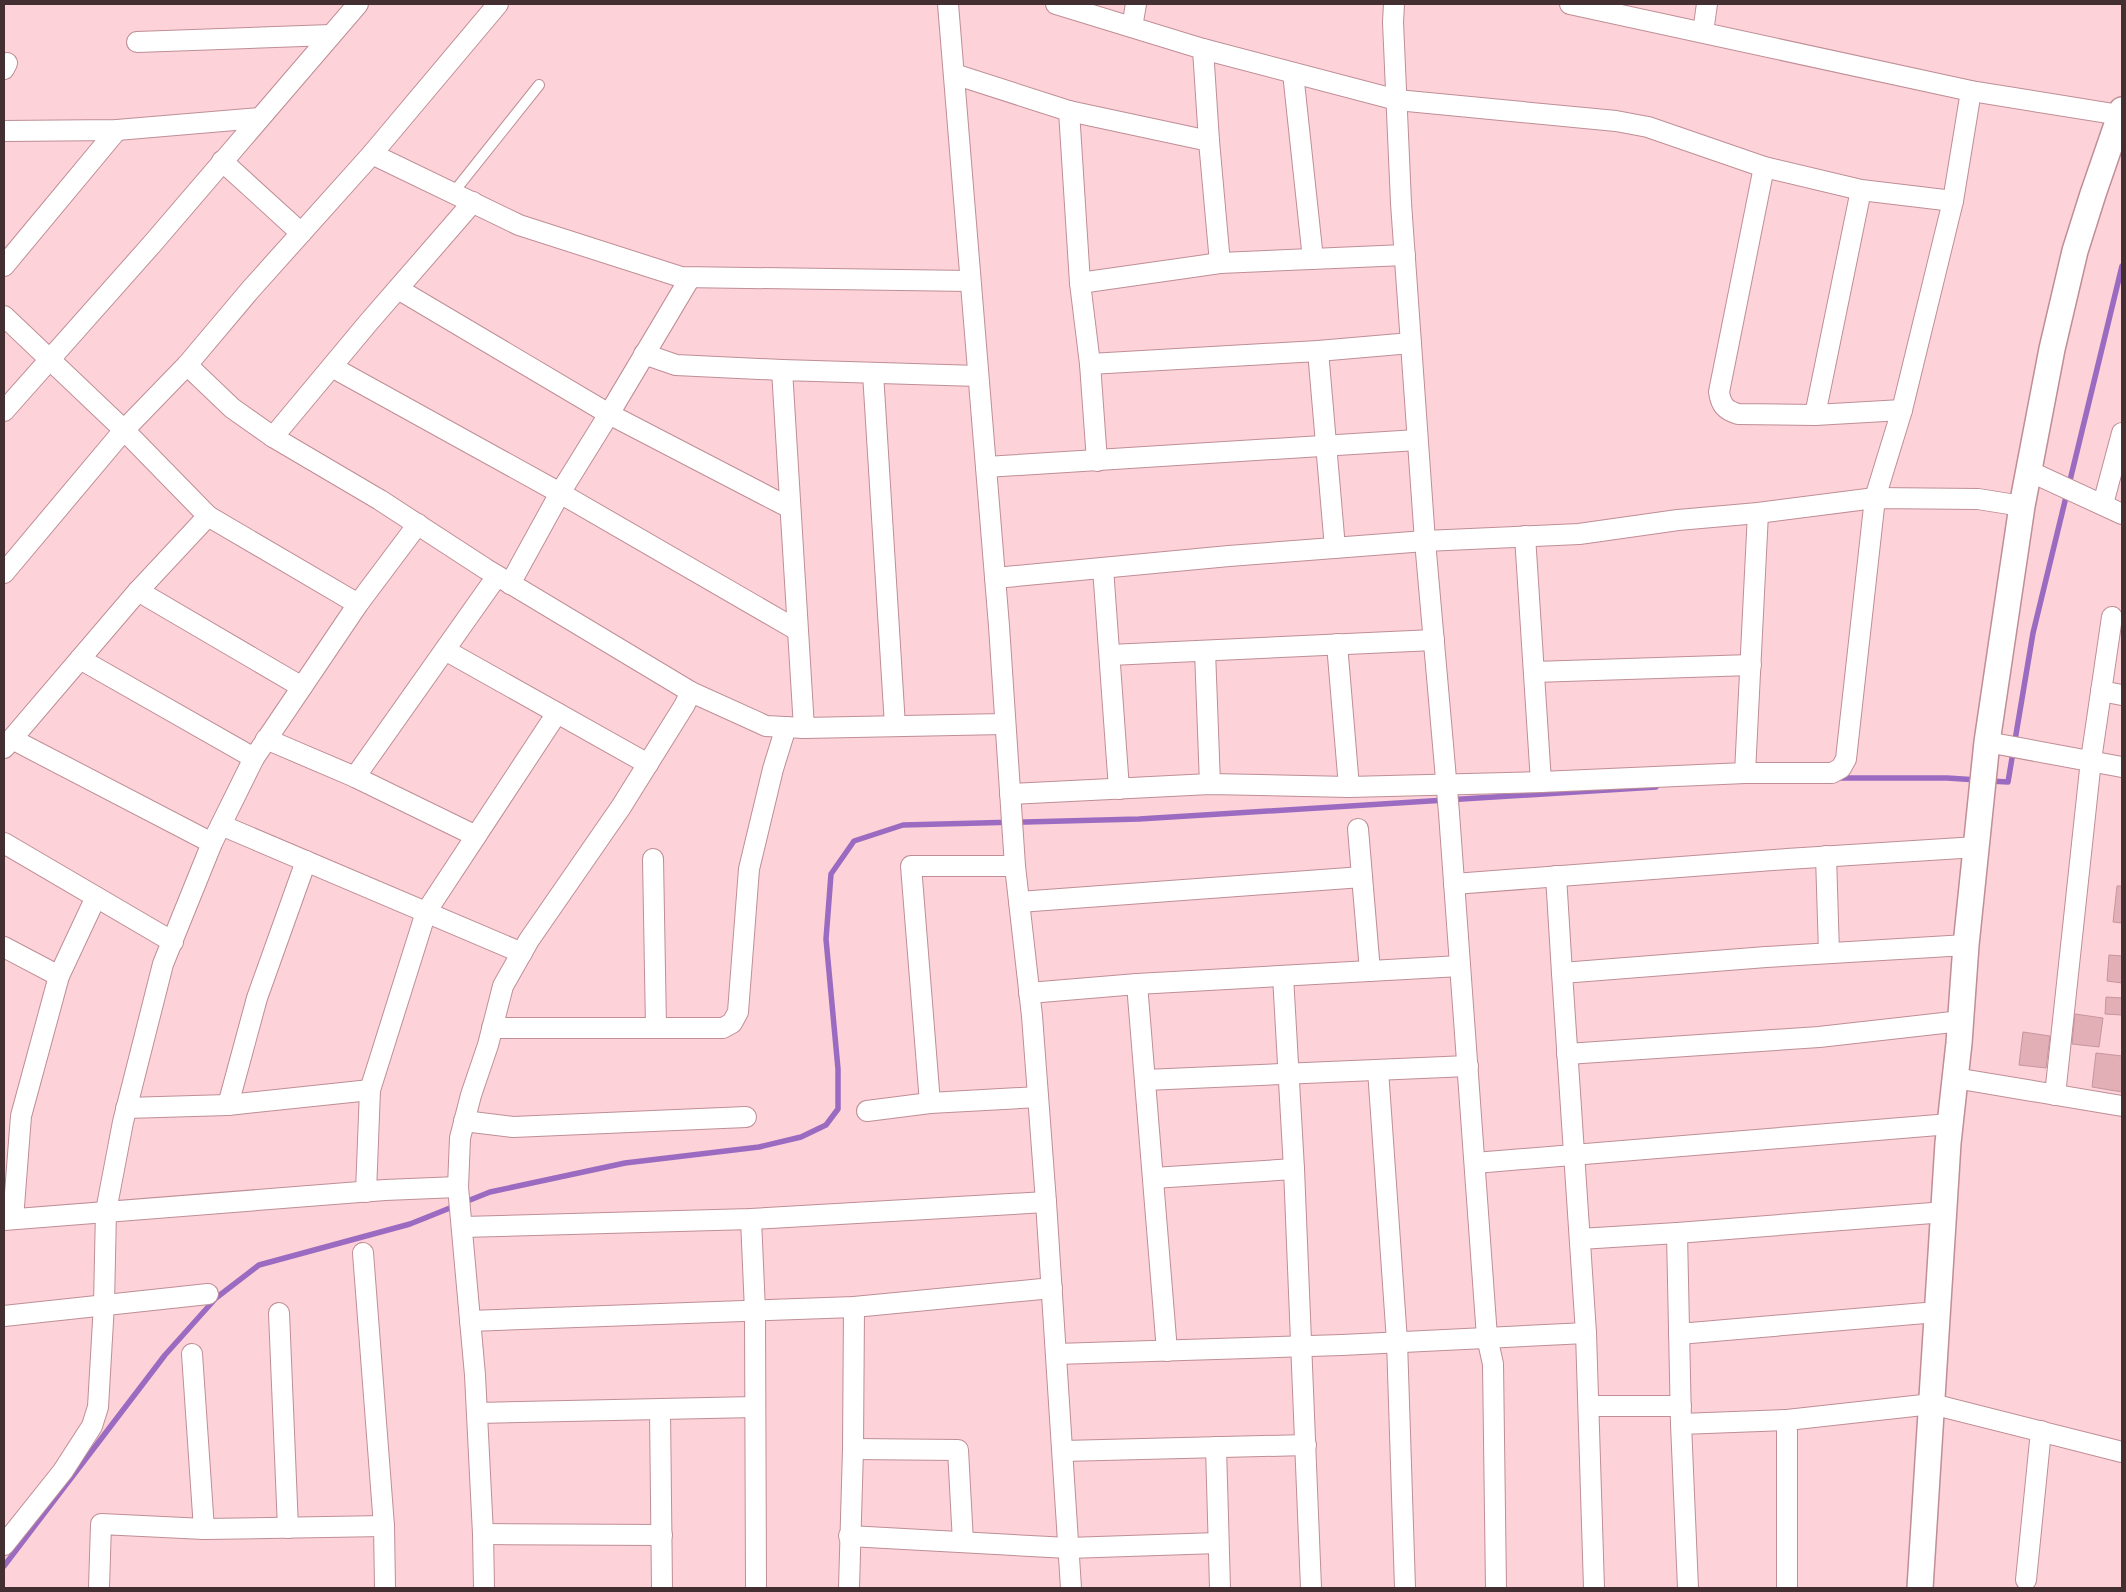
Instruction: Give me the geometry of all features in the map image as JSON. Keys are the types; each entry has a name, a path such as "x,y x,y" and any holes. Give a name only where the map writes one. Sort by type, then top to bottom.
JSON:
{"street":[{"path":"4,411 48,359 153,243 358,4"},
{"path":"4,573 124,430 187,366 301,233 372,154 498,4"},
{"path":"948,4 995,578 1015,866 1038,1097 1071,1588"},
{"path":"1056,4 1203,49 1397,100 1624,122 1678,136 1764,167 1860,190 1953,201"},
{"path":"1132,27 1136,4"},
{"path":"1394,4 1393,22 1405,256 1424,541 1447,795 1487,1337 1493,1364 1496,1588"},
{"path":"1570,4 1971,92 2121,113 2075,251 2052,349 2022,506 2005,745 1984,781 1966,945 1961,1021 1950,1124 1920,1588"},
{"path":"1703,32 1707,4"},
{"path":"137,42 331,35"},
{"path":"1203,49 1220,264"},
{"path":"1293,73 1313,260"},
{"path":"954,74 1069,111 1209,141"},
{"path":"1011,813 1119,789 1210,784 1349,787 1447,795 1541,782 1745,774 1832,773 1841,768 1846,759 1875,498 1902,410 1953,201 1971,92"},
{"path":"1069,111 1080,282 1090,364 1097,461"},
{"path":"4,131 117,130 259,118"},
{"path":"4,266 117,130"},
{"path":"372,154 519,225 681,277 970,281"},
{"path":"222,161 301,233"},
{"path":"1764,167 1719,392 1721,403 1727,411 1738,414 1815,415 1902,410"},
{"path":"1815,415 1860,190"},
{"path":"273,437 472,202"},
{"path":"1080,282 1220,264 1405,256"},
{"path":"355,778 445,650 504,580 560,493 690,278"},
{"path":"398,289 608,414 790,508"},
{"path":"4,316 124,430 208,516 358,604"},
{"path":"1090,364 1318,351 1411,343"},
{"path":"1318,351 1335,548"},
{"path":"644,354 676,365 978,376"},
{"path":"187,366 232,408 273,437 418,524 504,580 691,692 766,726 795,728 1004,724"},
{"path":"332,367 560,493 797,630"},
{"path":"492,1028 723,1028 732,1022 738,1012 749,869 774,769 795,728 797,630 782,370"},
{"path":"873,372 895,726"},
{"path":"2103,504 2122,433"},
{"path":"986,467 1418,440"},
{"path":"2029,471 2122,514"},
{"path":"995,578 1424,541 1579,534 1678,520 1758,513 1875,498 1978,499 2022,506"},
{"path":"1745,774 1758,513"},
{"path":"208,516 138,591 8,743 212,843"},
{"path":"4,1545 63,1471 92,1426 98,1407 104,1304 106,1211 126,1108 163,964 212,843 254,758 266,739 358,604 418,524"},
{"path":"1525,536 1541,782"},
{"path":"1103,568 1119,789"},
{"path":"138,591 302,687"},
{"path":"2055,1095 2091,760 2112,617"},
{"path":"1110,656 1434,640"},
{"path":"1337,644 1349,787"},
{"path":"445,650 648,764"},
{"path":"1205,651 1210,784"},
{"path":"80,660 254,758"},
{"path":"1534,672 1751,665"},
{"path":"2101,691 2122,695"},
{"path":"484,1588 484,1534 477,1413 461,1207 460,1138 464,1120 503,986 522,953 648,764 691,692"},
{"path":"366,1192 370,1090 426,912 557,713"},
{"path":"266,739 355,778 476,836"},
{"path":"2005,745 2122,767"},
{"path":"221,825 522,953"},
{"path":"1358,829 1370,971"},
{"path":"4,843 172,942"},
{"path":"1454,884 1826,856 1977,847"},
{"path":"1826,856 1829,953"},
{"path":"653,858 656,1027"},
{"path":"228,1105 257,998 306,861"},
{"path":"930,1103 911,866 1015,866"},
{"path":"1556,876 1590,1406 1594,1588"},
{"path":"1019,902 1362,877"},
{"path":"96,897 59,976 12,1116 9,1220 366,1192 461,1207 751,1218 1046,1202"},
{"path":"1562,973 1966,945"},
{"path":"4,947 59,976"},
{"path":"1029,993 1137,984 1460,966"},
{"path":"1283,976 1294,1169 1311,1588"},
{"path":"1137,984 1167,1351"},
{"path":"1567,1054 1819,1037 1961,1021"},
{"path":"1145,1080 1468,1066"},
{"path":"1378,1070 1397,1342 1405,1588"},
{"path":"1955,1078 2122,1106"},
{"path":"126,1108 228,1105 370,1090"},
{"path":"867,1111 930,1103 1038,1097"},
{"path":"464,1120 513,1127 746,1117"},
{"path":"1475,1163 1950,1124"},
{"path":"1153,1178 1294,1169"},
{"path":"1580,1239 1945,1212"},
{"path":"751,1218 755,1311 756,1588"},
{"path":"1677,1233 1681,1415 1688,1588"},
{"path":"363,1253 384,1526 385,1588"},
{"path":"470,1322 854,1307 1052,1288"},
{"path":"4,1316 208,1294"},
{"path":"849,1588 853,1449 854,1307"},
{"path":"279,1312 288,1528"},
{"path":"1679,1334 1937,1312"},
{"path":"1056,1354 1302,1346 1586,1333"},
{"path":"192,1354 204,1529"},
{"path":"1590,1406 1681,1415 1787,1420 1932,1404 2122,1452"},
{"path":"477,1413 756,1407"},
{"path":"660,1410 662,1588"},
{"path":"1787,1420 1787,1588"},
{"path":"2026,1580 2041,1431"},
{"path":"1062,1452 1306,1445"},
{"path":"1216,1448 1220,1588"},
{"path":"853,1449 958,1450 963,1542"},
{"path":"99,1588 102,1524 204,1529 384,1526"},
{"path":"484,1534 662,1535"},
{"path":"849,1536 1068,1548 1218,1543"}],"lane":[{"path":"453,193 539,85"}],"building":[{"path":"2117,886 2122,886 2122,923 2113,922"},
{"path":"2109,955 2122,956 2122,983 2107,981"},
{"path":"2106,997 2122,998 2122,1015 2105,1014"},
{"path":"2075,1014 2103,1018 2099,1047 2072,1044"},
{"path":"2023,1032 2050,1036 2046,1068 2019,1065"},
{"path":"2096,1053 2122,1056 2122,1092 2092,1087"}],"waterway":[{"path":"1990,781 2008,782 2033,633 2122,266"},
{"path":"1837,778 1947,778 1978,780"},
{"path":"4,1566 165,1355 216,1298 259,1265 410,1224 490,1192 625,1163 759,1147 801,1137 826,1125 838,1109 838,1069 826,939 831,874 854,841 903,825 1139,819 1656,787"}]}
